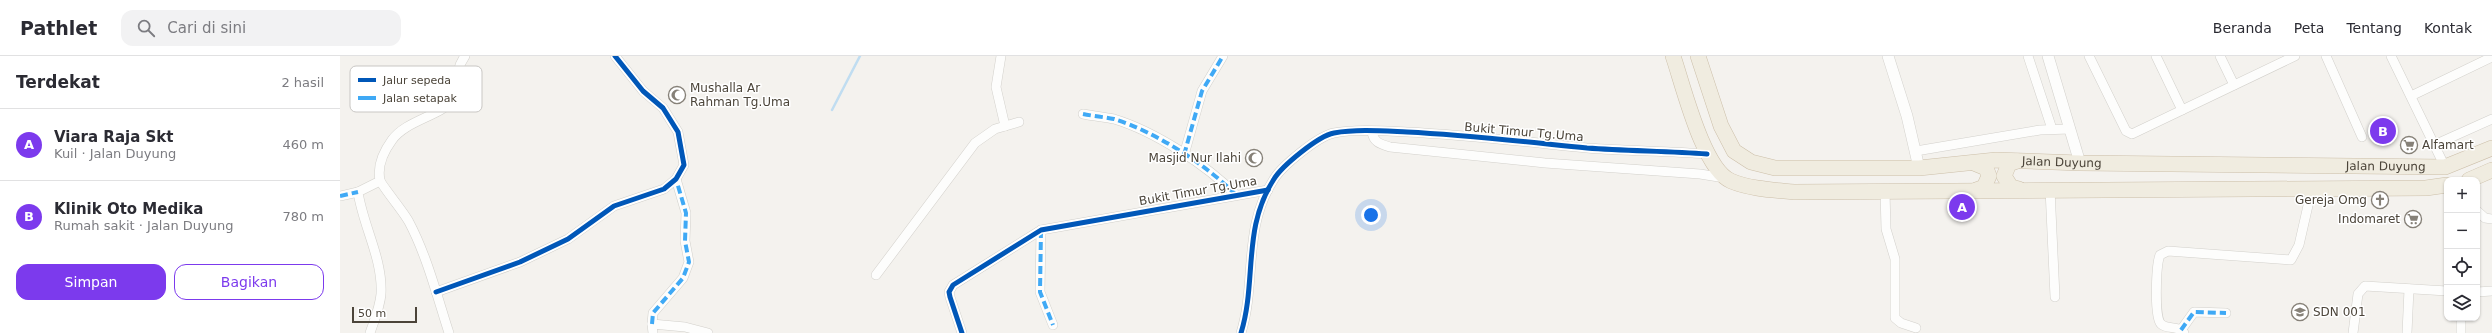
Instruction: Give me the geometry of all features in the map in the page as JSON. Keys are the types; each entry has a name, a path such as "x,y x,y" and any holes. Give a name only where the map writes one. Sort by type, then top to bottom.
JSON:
{"highway":[{"path":"1673,56 1707,154 1726,178"},
{"name":"Jalan Duyung","path":"1698,56 1728,141 1734,151 1745,160 1775,168 1919,168 1996,160 2080,163 2445,167 2492,148"},
{"path":"2018,161 2009,164 2004,176 2011,187 2019,189"},
{"path":"1974,163 1986,168 1989,176 1984,187 1976,190"},
{"path":"2477,177 2492,170"},
{"name":"Jalan Duyung","path":"1726,178 1755,187 1794,192 2019,189 2426,188 2444,185"}],"street":[{"path":"459,66 465,56"},
{"path":"436,292 520,262 568,239 614,206 664,189 676,179 684,166 684,159 678,132 664,108 642,91 615,56"},
{"path":"1001,56 996,87 998,105 1005,126"},
{"path":"1184,155 1202,90 1223,56"},
{"path":"2028,56 2052,130"},
{"path":"2048,56 2080,163"},
{"path":"2089,56 2126,131 2129,134 2132,134 2290,57"},
{"path":"2156,56 2182,110"},
{"path":"2220,56 2234,85"},
{"path":"2326,56 2362,137"},
{"path":"2392,56 2445,167"},
{"path":"1890,57 1916,151 1919,168"},
{"path":"2411,96 2492,57"},
{"path":"434,112 398,132 386,148 380,163 380,181 409,222 436,292 449,333"},
{"path":"1083,114 1114,119 1141,130 1213,172 1236,196"},
{"path":"2434,146 2492,119"},
{"path":"876,275 976,143 984,135 1019,122"},
{"path":"1916,151 2052,130 2070,129"},
{"path":"1372,131 1372,137 1376,142 1390,147 1545,163 1700,174 1726,178"},
{"name":"Bukit Timur Tg.Uma","path":"962,333 949,292 953,285 1041,230 1268,190 1274,178 1291,159 1332,133 1372,131 1432,133 1588,148 1707,154"},
{"path":"676,179 686,213 685,242 689,262 682,278 653,313 653,329 685,327 708,333"},
{"path":"340,196 358,192 380,181"},
{"path":"2226,313 2194,312 2182,331 2163,326 2159,321 2157,309 2160,255 2168,251 2291,260 2299,245 2312,188"},
{"path":"2050,189 2055,297"},
{"path":"1241,333 1249,301 1251,249 1255,223 1268,190"},
{"path":"1885,191 1886,229 1895,259 1895,318 1901,323 1916,328"},
{"path":"358,192 367,230 379,266 381,295 370,333"},
{"path":"2479,213 2485,218 2492,219"},
{"path":"1041,230 1040,292 1053,325"},
{"path":"2353,333 2355,309 2361,289 2365,286 2444,291"},
{"path":"2407,333 2409,289"},
{"path":"2480,292 2492,292"},
{"path":"2461,321 2461,333"}],"waterway":[{"path":"832,110 860,56"}],"marked path":[{"path":"1184,155 1202,91 1223,56"},
{"path":"1083,114 1114,119 1130,124 1163,140 1210,172 1236,195"},
{"path":"652,324 653,313 683,278 689,262 685,241 686,213 676,179"},
{"path":"340,196 358,192"},
{"path":"1041,230 1040,292 1053,325"},
{"path":"2181,330 2194,312 2226,313"}],"cycle path":[{"path":"436,292 520,262 568,239 614,206 664,189 676,179 684,165 678,132 663,108 643,91 615,56"},
{"path":"1241,333 1246,313 1254,236 1258,216 1264,198 1278,173 1310,145 1327,135 1352,131 1430,133 1587,148 1707,154"},
{"path":"962,333 949,292 953,285 1041,230 1268,190"}],"place":[{"name":"Mushalla Ar Rahman Tg.Uma","path":"677,95"},
{"name":"Klinik Oto Medika","path":"2383,131"},
{"name":"Alfamart","path":"2409,145"},
{"name":"Masjid Nur Ilahi","path":"1254,158"},
{"name":"Gereja Omg","path":"2380,200"},
{"name":"Viara Raja Skt","path":"1962,207"},
{"name":"Indomaret","path":"2413,219"},
{"name":"SDN 001","path":"2300,312"}]}
